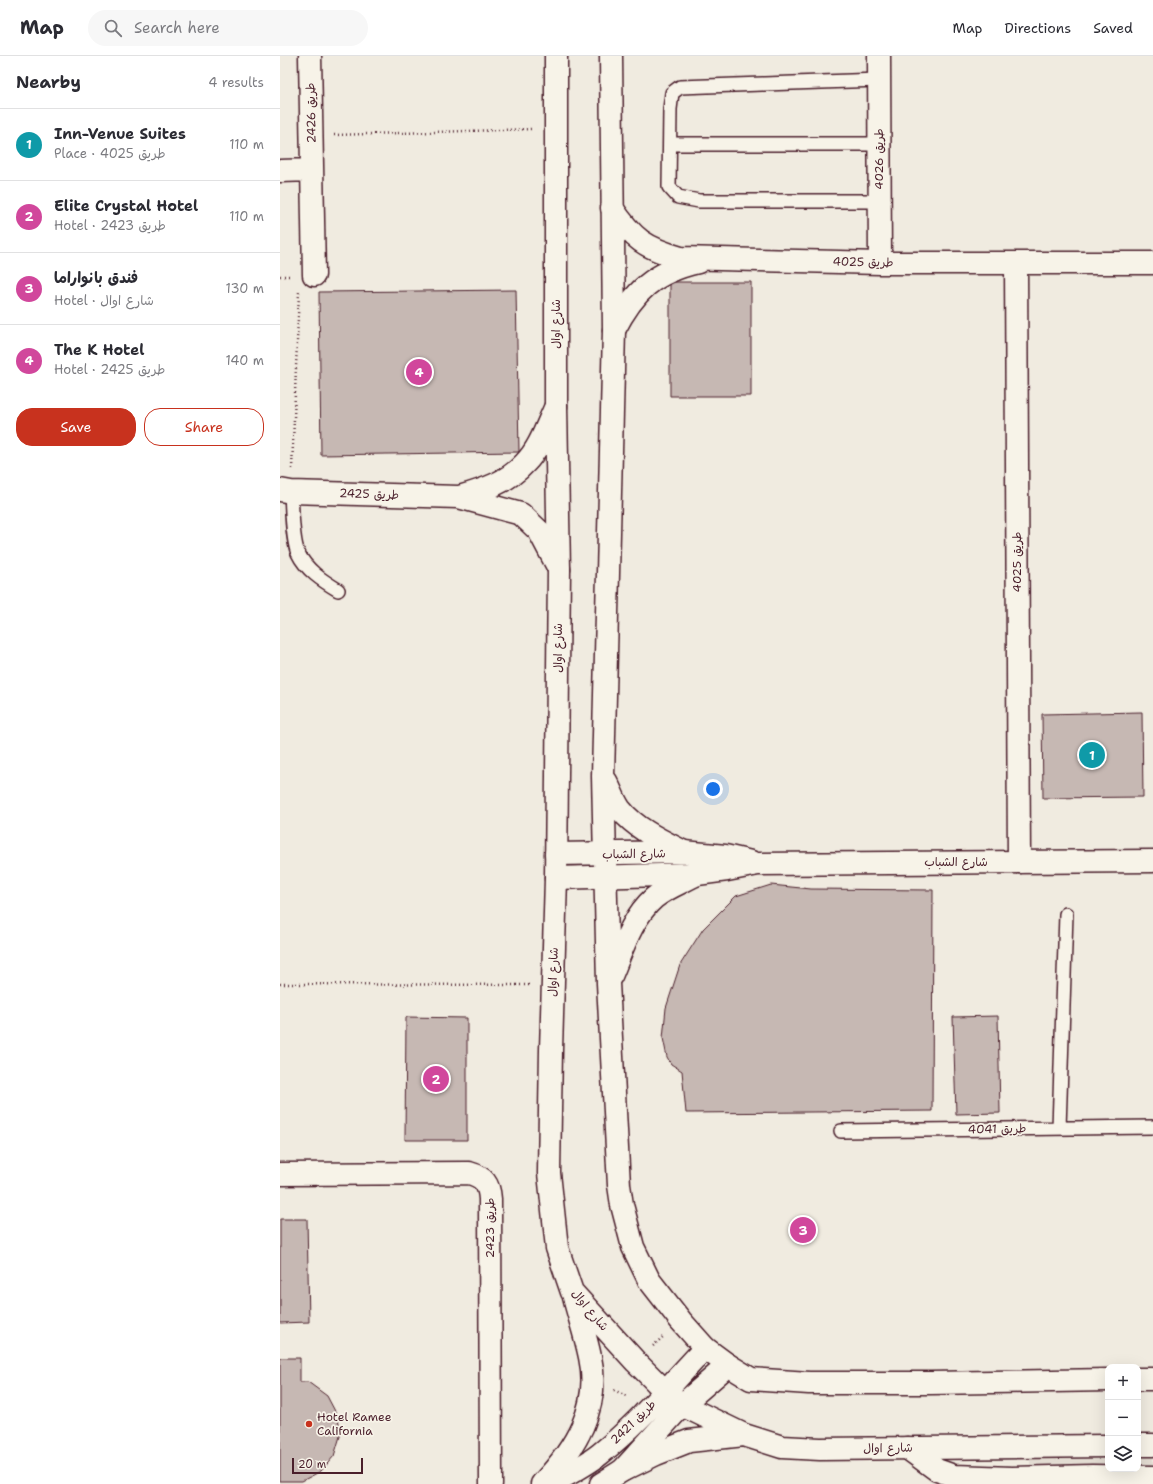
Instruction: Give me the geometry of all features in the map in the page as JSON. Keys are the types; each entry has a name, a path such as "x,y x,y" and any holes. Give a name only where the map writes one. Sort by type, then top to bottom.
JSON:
{"main road":[{"name":"طريق 2426","path":"310,56 314,275"},
{"name":"شارع اوال","path":"556,56 556,406 558,569 556,878 549,1173 557,1248 572,1292 636,1362 664,1390 682,1405 744,1435 782,1447 820,1449 1105,1446"},
{"path":"611,56 614,330 604,776 605,854 608,983 619,1185 622,1205 633,1247 649,1280 681,1321 705,1348 728,1365 751,1379 808,1383 930,1383 1105,1380"},
{"name":"طريق 4026","path":"879,56 880,262"},
{"path":"280,171 312,170"},
{"name":"طريق 4025","path":"612,208 624,227 640,242 660,252 681,258 880,262 1153,263"},
{"name":"طريق 4025","path":"614,330 625,309 640,291 659,276 680,266 709,259"},
{"name":"طريق 4025","path":"1016,263 1019,862"},
{"name":"طريق 2425","path":"458,497 484,490 502,481 525,464 537,447 556,406"},
{"name":"طريق 2425","path":"286,491 458,497 521,514 539,531 558,569"},
{"path":"604,776 620,808 628,816 642,828 684,852"},
{"name":"شارع الشباب","path":"556,854 684,852 726,856 758,864"},
{"name":"شارع الشباب","path":"556,878 697,874 758,864 1153,861"},
{"path":"608,983 631,929 643,910 654,898 697,874"},
{"name":"طريق 2423","path":"280,1174 469,1173 478,1175 485,1182 490,1190 490,1484"},
{"path":"542,1484 559,1466 572,1448 582,1429 591,1399 591,1358 572,1292"},
{"name":"طريق 2421","path":"550,1484 573,1472 599,1454 651,1407 664,1390 705,1348"},
{"name":"طريق 2421","path":"601,1484 623,1470 682,1405 728,1365"},
{"path":"1141,1379 1153,1379"},
{"path":"623,1470 689,1440 744,1435"},
{"path":"1141,1445 1153,1445"},
{"path":"907,1448 937,1470 970,1481 1012,1478 1092,1480 1153,1477"}],"lane":[{"path":"879,80 680,87 672,93 670,109 669,187 678,197 699,201 880,201"},
{"path":"670,144 879,144"},
{"path":"286,491 298,553 309,569 322,580 338,590"},
{"path":"1059,1128 1066,914"},
{"name":"طريق 4041","path":"841,1131 1153,1127"}],"path":[{"path":"311,135 556,129"},
{"path":"286,491 299,291"},
{"path":"280,984 536,985"}],"shaded area":[{"path":"1030,1456 1105,1456 1105,1472 1141,1472 1141,1456 1153,1456 1153,1484 1030,1484"}],"building":[{"path":"670,282 751,282 751,396 670,396"},
{"path":"516,290 519,452 321,455 319,292"},
{"path":"1142,712 1143,797 1043,798 1042,714"},
{"path":"771,885 811,889 933,890 932,1111 686,1113 682,1071 671,1064 667,1057 663,1038 666,1008 680,965 703,929 736,896"},
{"path":"998,1016 1000,1113 956,1114 953,1017"},
{"path":"406,1017 467,1018 467,1140 405,1140"},
{"path":"280,1219 307,1219 309,1322 280,1323"},
{"name":"Hotel Ramee California","path":"280,1358 300,1358 300,1382 308,1382 327,1396 337,1415 341,1433 334,1456 321,1471 302,1481 280,1481"}],"place":[{"name":"The K Hotel","path":"419,372"},
{"name":"Inn-Venue Suites","path":"1092,755"},
{"name":"Elite Crystal Hotel","path":"436,1079"},
{"name":"فندق بانواراما","path":"803,1230"},
{"name":"Hotel Ramee California","path":"309,1424"}]}
